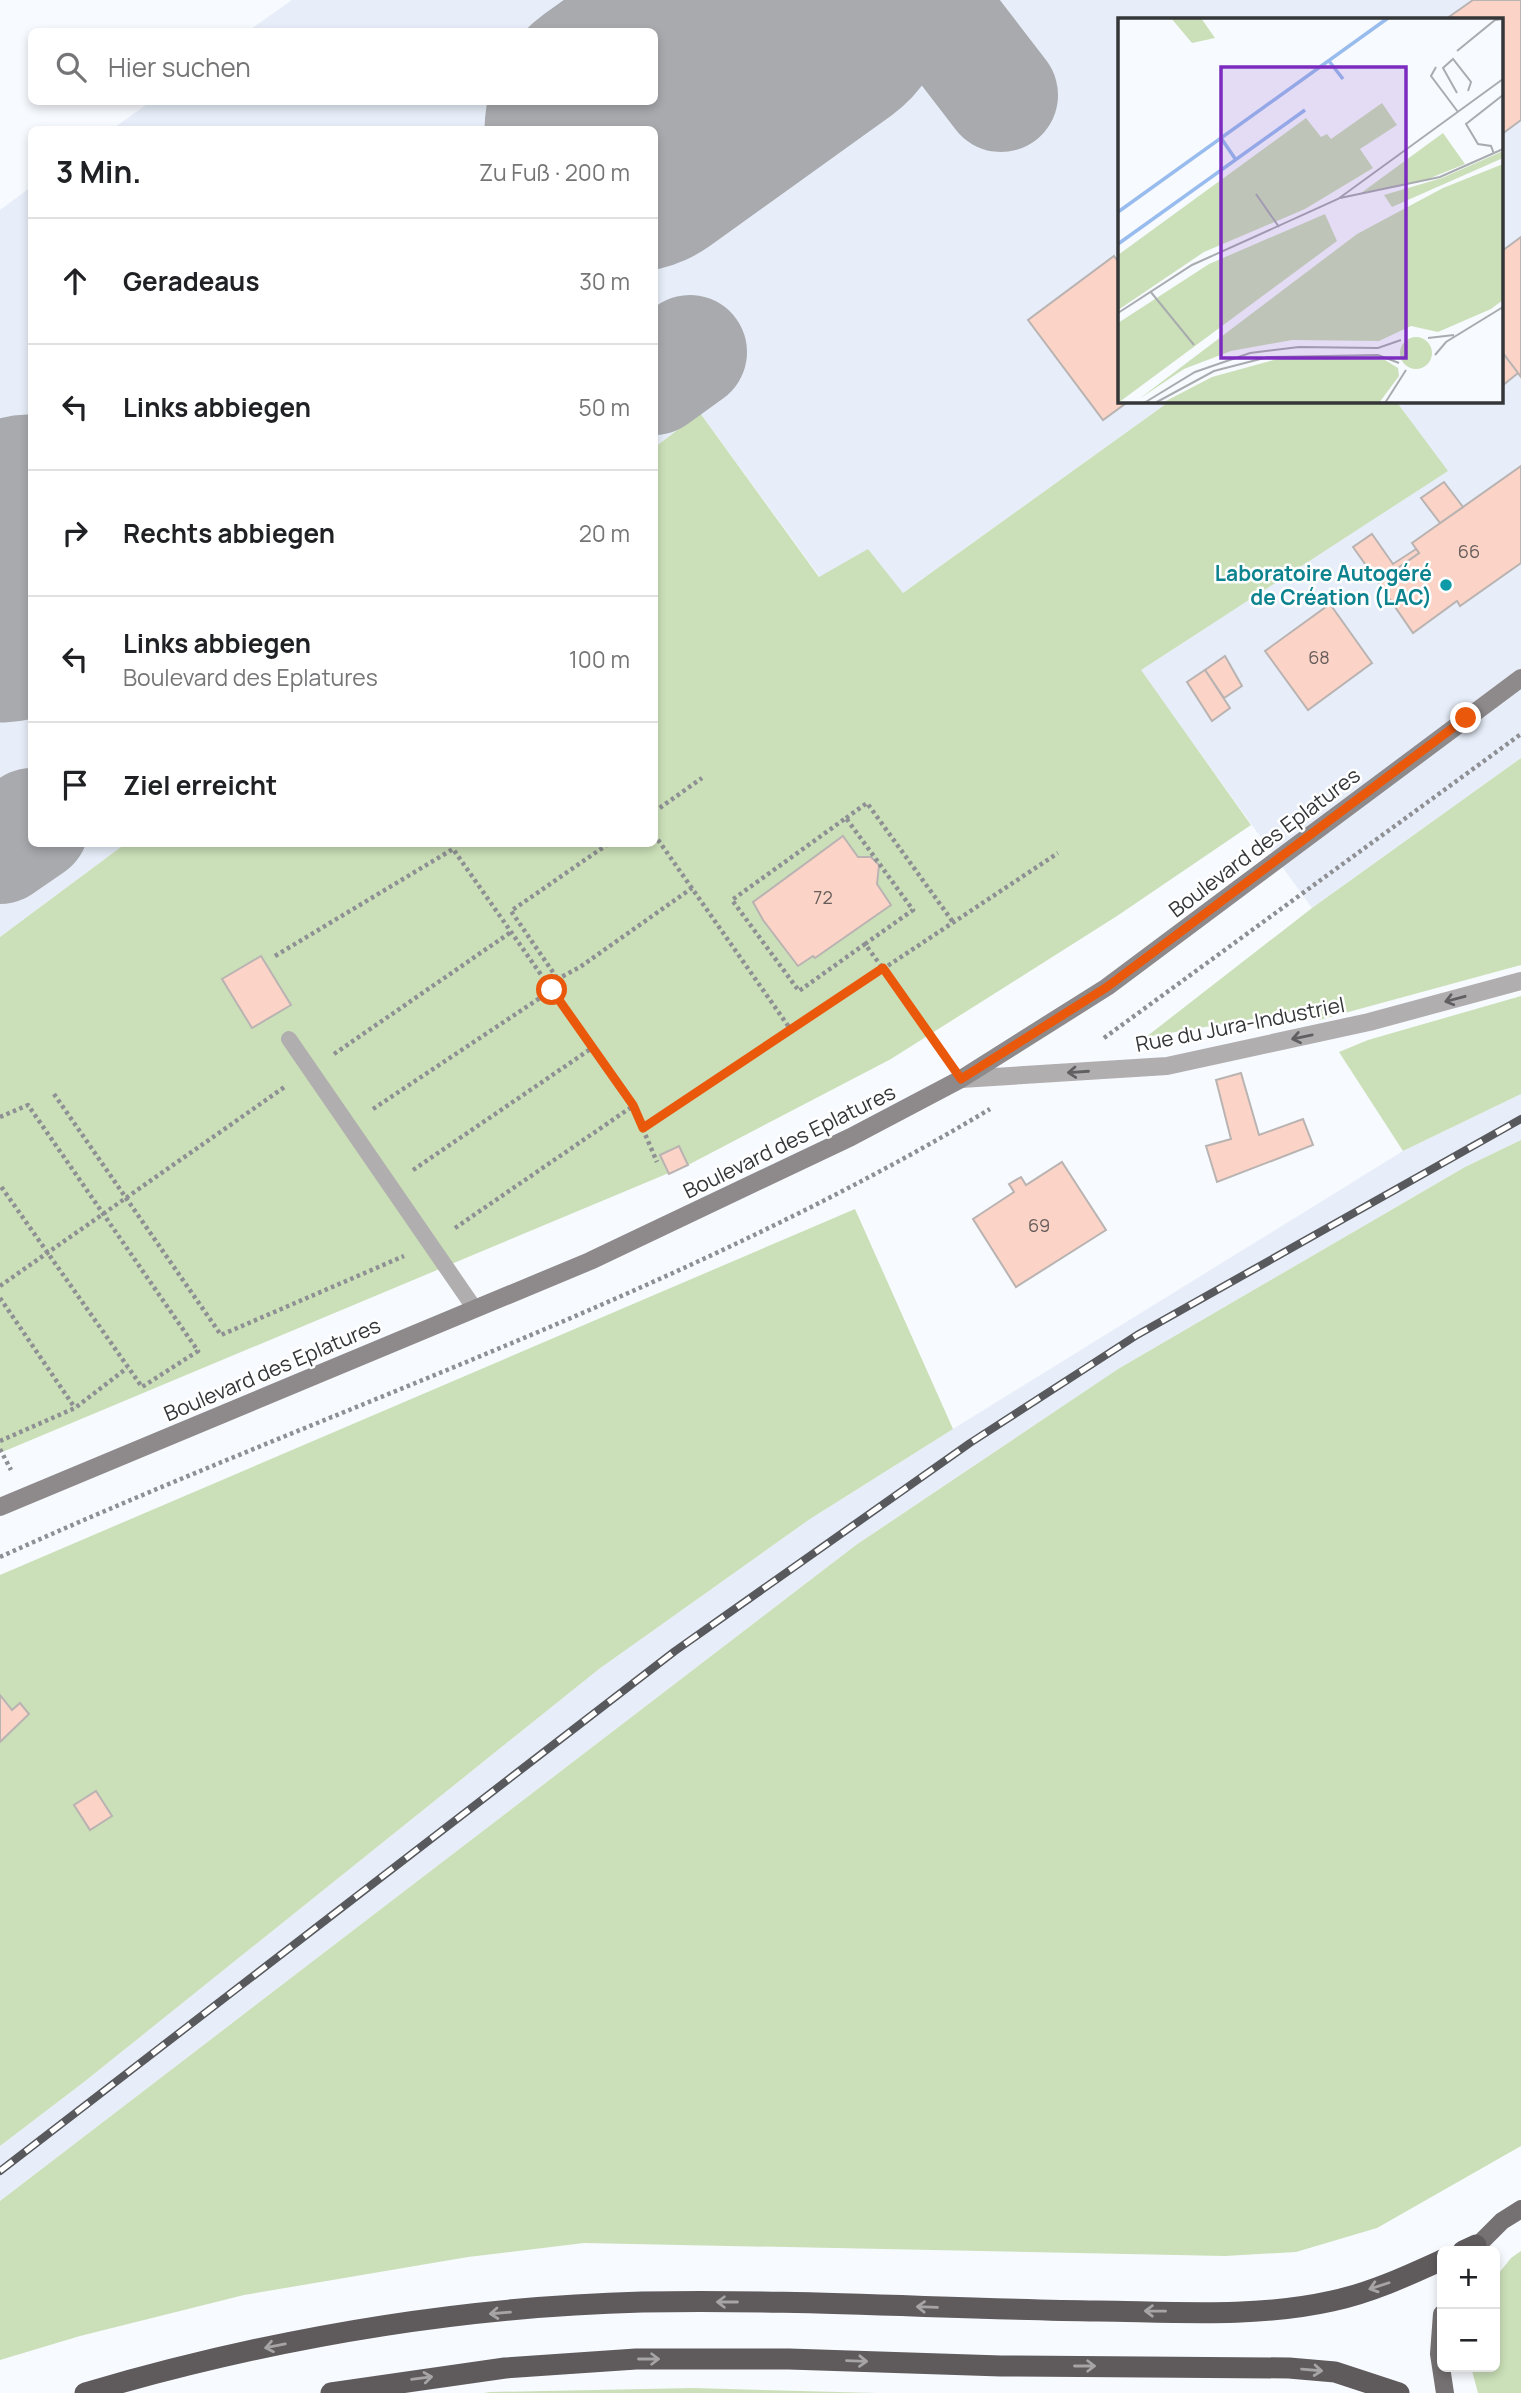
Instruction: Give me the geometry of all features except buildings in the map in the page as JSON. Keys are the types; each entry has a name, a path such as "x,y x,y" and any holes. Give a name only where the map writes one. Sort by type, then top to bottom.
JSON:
{"highway":[{"path":"85,2393 238,2353 376,2327 500,2312 640,2302 795,2302 1216,2312 1292,2308 1335,2301 1399,2280 1437,2262"},
{"path":"331,2393 505,2368 636,2359 1289,2368 1335,2372 1399,2393"}],"main road":[{"name":"Boulevard des Eplatures","path":"0,1507 475,1309 716,1203 961,1079 1107,987 1521,678"},
{"path":"1473,2246 1502,2221 1521,2209"},
{"path":"1442,2372 1445,2393"}],"street":[{"name":"Rue du Jura-Industriel","path":"961,1079 1167,1066 1369,1023 1521,981"}],"lane":[{"path":"289,1039 475,1309"}],"path":[{"path":"658,809 702,778"},
{"path":"846,818 912,910 799,992 732,900 846,818 867,803 953,922"},
{"path":"658,840 791,1030"},
{"path":"557,978 510,911 604,847"},
{"path":"275,956 453,849 633,1105 657,1162"},
{"path":"643,1128 1058,853"},
{"path":"550,983 580,967 692,888"},
{"path":"0,1286 123,1197 511,932"},
{"path":"865,944 961,1079"},
{"path":"349,1125 552,990"},
{"path":"389,1186 592,1048"},
{"path":"54,1094 220,1335 430,1245 633,1105"},
{"path":"0,1117 28,1105 198,1350 142,1387 0,1185"},
{"path":"0,1298 75,1408"},
{"path":"0,1441 75,1408 127,1368"}],"shaded area":[{"path":"292,0 1521,0 1521,758 1312,908 1140,670 1447,471 1397,402 1504,402 1504,18 1118,18 1118,402 1169,402 903,593 820,577 700,413 658,445 658,126 117,126 146,105 658,105 658,28 252,28"},
{"path":"28,189 28,847 121,847 0,937 0,210"},
{"path":"1521,1094 1521,1140 1465,1167 1118,1369 856,1545 0,2201 0,2146 84,2082 599,1669 810,1519 953,1429 1403,1151"}],"green space":[{"path":"1169,402 1397,402 1448,471 1141,670 1251,825 1117,916 891,1059 688,1165 0,1453 0,937 121,847 658,847 658,445 700,413 819,577 868,549 903,593"},
{"path":"1521,758 1521,965 1319,1020 1311,1009 1146,1037 1312,908"},
{"path":"1521,996 1521,1094 1403,1151 1339,1052 1368,1040"},
{"path":"1521,1140 1521,2146 1377,2228 1296,2252 1225,2256 584,2243 468,2257 244,2295 80,2336 0,2360 0,2201 856,1545 1118,1369 1465,1167"},
{"path":"855,1209 953,1429 810,1519 599,1669 84,2082 0,2146 0,1575"},
{"path":"1521,2251 1521,2393 1478,2393 1472,2372 1500,2372 1500,2272"},
{"path":"693,2388 877,2393 484,2393 490,2392"}],"taxiway":[{"path":"928,0 1001,95"},
{"path":"658,375 690,352"},
{"path":"0,587 28,626"},
{"path":"0,847 28,828"}],"runway":[{"path":"633,126 808,0"},
{"path":"0,580 28,560"}],"railway":[{"path":"0,2171 675,1651 970,1443 1137,1335 1521,1119"}],"place":[{"name":"Laboratoire Autogéré de Création (LAC)","path":"1446,585"}],"route":[{"path":"552,990 633,1105 643,1128 883,968 961,1079 1107,987 1466,718"}]}
